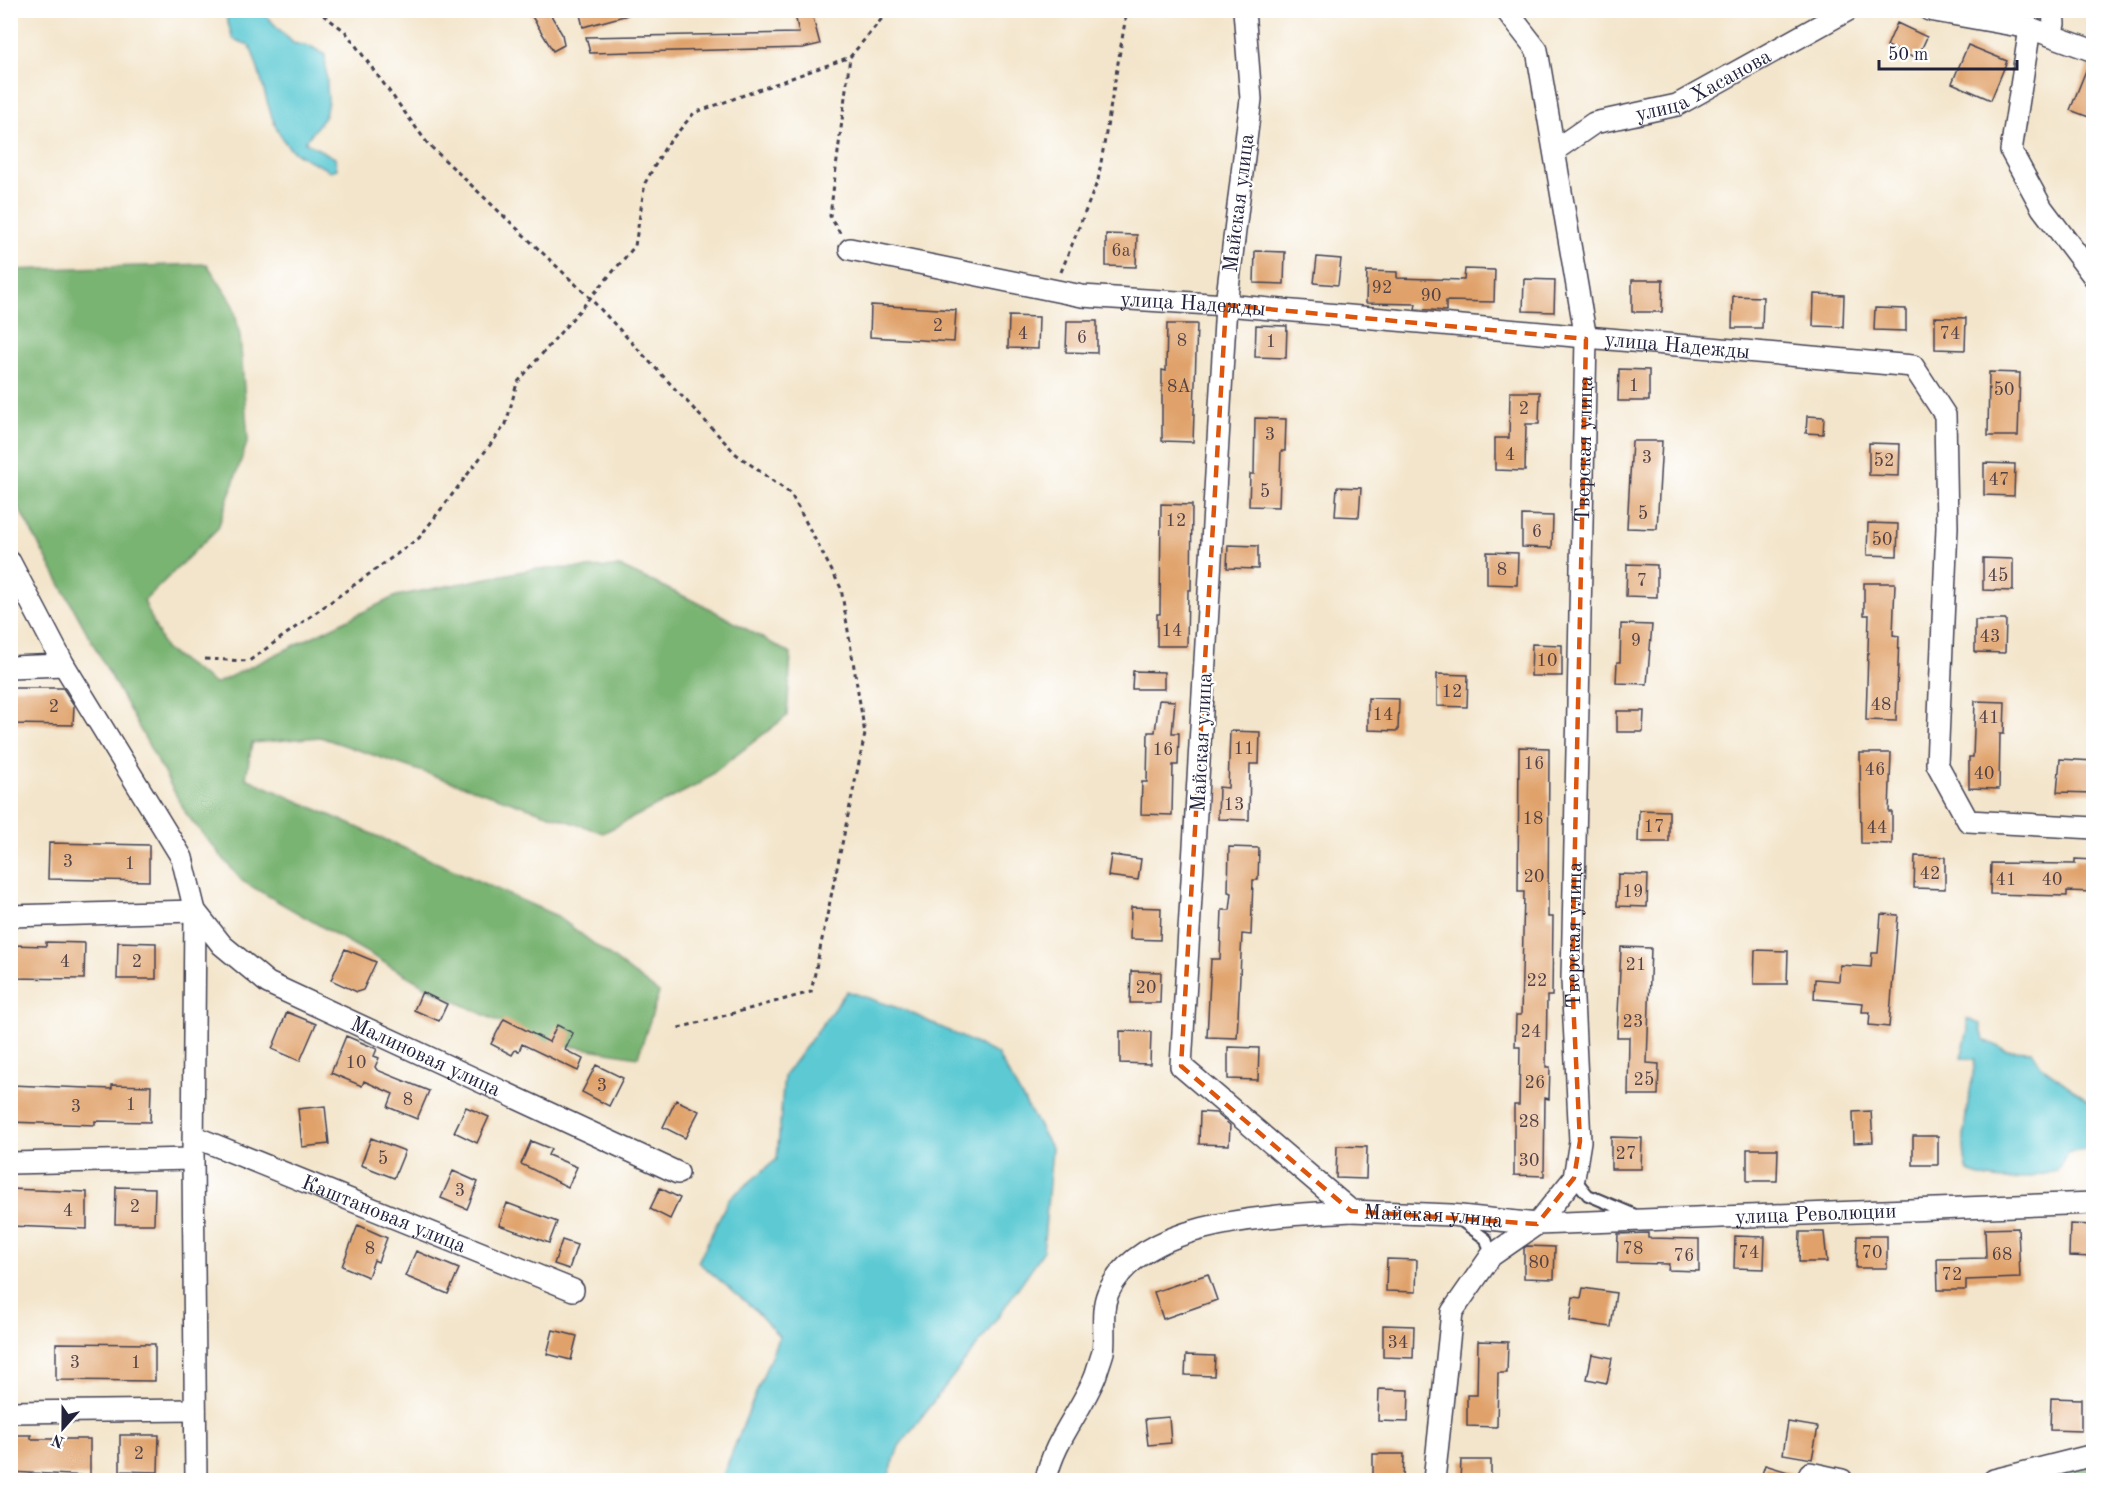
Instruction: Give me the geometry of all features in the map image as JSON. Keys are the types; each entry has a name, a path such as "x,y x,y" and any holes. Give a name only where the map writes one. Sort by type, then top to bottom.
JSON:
{"street":[{"name":"Майская улица","path":"1244,10 1251,99 1227,305 1181,1066 1351,1211 1451,1215 1537,1224"},
{"name":"Тверская улица","path":"1434,1480 1452,1312 1491,1256 1537,1224 1574,1178 1580,1141 1572,980 1586,339 1537,50 1506,10"},
{"name":"улица Хасанова","path":"1555,150 1594,123 1677,105 1848,10"},
{"path":"1929,10 2047,24 2094,51"},
{"path":"2073,10 2047,24 2011,152 2042,208 2094,277"},
{"name":"улица Надежды","path":"850,249 1083,296 1227,305 1586,339 1913,366 1945,415 1947,527 1936,764 1968,820 2094,828"},
{"path":"10,562 64,665 182,858 195,911 195,1137 193,1159 196,1480"},
{"path":"10,667 64,665"},
{"path":"10,916 195,911"},
{"name":"Малиновая улица","path":"195,911 222,945 268,983 678,1173"},
{"name":"Каштановая улица","path":"195,1137 573,1290"},
{"path":"10,1162 193,1159"},
{"name":"улица Революции","path":"1537,1224 2094,1203"},
{"path":"1046,1480 1054,1452 1095,1377 1103,1352 1102,1324 1107,1295 1120,1272 1164,1240 1175,1236 1238,1221 1351,1211"},
{"path":"10,1412 195,1410"},
{"path":"1994,1480 2094,1455"},
{"path":"1810,1473 1842,1480"}],"lane":[{"path":"1574,1178 1588,1195 1624,1212 1650,1219"},
{"path":"1451,1215 1486,1239 1491,1256"}],"path":[{"path":"316,10 345,31 429,144 590,298 736,454 791,494 841,588 864,734 811,992 675,1029"},
{"path":"205,659 249,661 418,538 506,424 517,383 635,246 645,183 666,146 694,113 850,57 889,10"},
{"path":"1054,290 1098,180 1127,10"},
{"path":"850,57 830,216 850,249"}],"highlighted area":[{"path":"1226,305 1586,339 1572,980 1580,1141 1574,1178 1537,1224 1351,1211 1181,1066"}],"green space":[{"path":"207,264 233,304 240,336 248,440 218,528 144,601 165,649 215,684 396,596 533,569 621,567 707,607 791,654 787,716 699,784 603,833 320,737 252,743 246,778 557,916 659,993 638,1057 539,1041 432,990 242,881 187,815 11,494 10,270"},
{"path":"2093,1465 2093,1480 2030,1480"}],"water":[{"path":"224,11 261,11 293,43 312,47 325,55 328,101 325,116 305,142 335,158 337,169 330,171 306,159 292,150 284,141 271,115 249,45 233,39"},
{"path":"847,991 907,1011 997,1054 1052,1149 1043,1252 988,1331 899,1446 887,1480 721,1480 779,1336 753,1308 698,1262 728,1200 777,1159 784,1076"},
{"path":"1967,1019 1980,1024 1984,1040 2006,1050 2032,1051 2042,1067 2093,1104 2093,1148 2068,1153 2057,1171 2022,1179 1992,1179 1968,1172 1964,1129 1975,1059 1961,1058 1968,1030"}],"building":[{"path":"528,10 548,10 562,34 564,45 553,51"},
{"path":"579,10 628,10 628,15 583,27"},
{"path":"794,10 811,10 820,44 803,48 590,53 586,37 799,33"},
{"path":"1897,23 1927,37 1917,59 1887,46"},
{"path":"1968,45 2007,61 1991,100 1952,83"},
{"path":"2089,63 2094,63 2094,119 2070,110"},
{"path":"1106,234 1137,235 1136,267 1106,266"},
{"path":"1255,251 1285,252 1284,284 1254,283"},
{"path":"1317,257 1341,259 1338,285 1314,283"},
{"path":"1465,269 1495,270 1494,302 1446,301 1446,311 1415,309 1416,304 1366,303 1367,271 1397,272 1397,278 1464,280"},
{"path":"1524,279 1555,280 1554,312 1523,311"},
{"path":"1632,280 1663,280 1662,312 1632,312"},
{"path":"1814,294 1844,295 1843,327 1813,326"},
{"path":"1733,296 1763,297 1762,328 1732,328"},
{"path":"871,305 956,310 954,342 870,337"},
{"path":"1875,308 1906,309 1906,331 1874,330"},
{"path":"1009,316 1039,317 1038,349 1008,348"},
{"path":"1935,317 1966,318 1965,350 1935,349"},
{"path":"1067,321 1097,321 1097,353 1066,352"},
{"path":"1167,324 1197,324 1193,442 1162,441 1162,370 1166,371"},
{"path":"1256,325 1287,326 1286,358 1255,357"},
{"path":"1619,369 1649,370 1649,401 1618,401"},
{"path":"1989,372 2020,373 2018,436 1988,436"},
{"path":"1510,392 1540,392 1539,424 1526,424 1525,471 1495,470 1495,438 1509,438"},
{"path":"1807,416 1824,417 1823,434 1806,433"},
{"path":"1255,418 1286,419 1285,451 1281,451 1279,507 1249,506 1250,474 1254,474"},
{"path":"1632,441 1662,441 1657,529 1627,528"},
{"path":"1869,443 1900,444 1899,476 1869,475"},
{"path":"1984,463 2015,464 2014,496 1984,495"},
{"path":"1337,487 1361,488 1359,517 1335,516"},
{"path":"1161,504 1192,505 1191,590 1188,590 1187,646 1157,646 1157,614 1160,614"},
{"path":"1522,515 1553,516 1552,548 1522,547"},
{"path":"1868,523 1898,524 1897,556 1867,555"},
{"path":"1228,545 1258,546 1258,569 1227,568"},
{"path":"1487,552 1518,553 1517,585 1487,584"},
{"path":"1983,558 2013,559 2013,591 1983,590"},
{"path":"1627,564 1657,565 1657,597 1626,596"},
{"path":"1864,583 1895,583 1893,635 1899,636 1896,721 1866,720 1869,615 1864,615"},
{"path":"1975,620 2006,620 2005,653 1975,652"},
{"path":"1621,624 1652,625 1647,684 1616,683 1617,662 1620,662"},
{"path":"1532,644 1562,645 1562,676 1531,676"},
{"path":"1133,671 1164,672 1164,689 1132,689"},
{"path":"1437,674 1468,675 1467,707 1437,706"},
{"path":"10,688 63,688 74,705 73,725 10,724"},
{"path":"1368,698 1399,699 1398,731 1368,730"},
{"path":"1159,700 1175,701 1172,733 1179,733 1178,765 1173,765 1172,815 1141,814 1142,782 1147,782 1148,732 1155,732"},
{"path":"1975,701 2005,702 2004,734 2000,734 1999,789 1969,788 1969,757 1973,757"},
{"path":"1617,711 1644,711 1643,732 1617,732"},
{"path":"1230,731 1260,732 1259,764 1250,764 1249,820 1218,819 1219,787 1228,788"},
{"path":"1519,747 1549,748 1548,917 1553,917 1552,996 1547,996 1546,1067 1550,1067 1549,1099 1545,1098 1544,1176 1514,1175 1514,1105 1519,1105 1520,1047 1515,1047 1516,1015 1521,1015 1524,892 1518,892"},
{"path":"1860,753 1891,753 1889,812 1892,812 1892,844 1861,843"},
{"path":"2060,759 2094,761 2094,793 2057,792"},
{"path":"1639,810 1669,811 1669,842 1638,842"},
{"path":"49,843 149,845 149,881 48,879"},
{"path":"1229,847 1259,848 1258,880 1253,880 1251,935 1242,934 1237,1038 1207,1037 1211,959 1220,959 1222,910 1230,910 1232,893 1228,892"},
{"path":"1111,855 1141,859 1138,880 1108,876"},
{"path":"1915,856 1945,857 1945,889 1914,888"},
{"path":"2075,859 2094,860 2094,892 2067,891 2067,896 1990,894 1991,863 2075,864"},
{"path":"1618,874 1648,875 1647,907 1617,906"},
{"path":"1131,907 1161,908 1160,940 1130,939"},
{"path":"1881,914 1898,915 1889,1027 1869,1025 1870,1012 1862,1012 1863,1003 1814,999 1815,979 1839,981 1840,965 1871,967 1872,953 1878,953"},
{"path":"46,942 85,943 84,979 10,978 10,945 46,946"},
{"path":"118,942 156,943 156,979 117,979"},
{"path":"1621,947 1651,948 1647,1063 1659,1064 1658,1095 1628,1095 1629,1037 1617,1037"},
{"path":"345,949 376,962 363,990 357,992 331,980"},
{"path":"1755,950 1788,951 1787,984 1754,984"},
{"path":"1131,971 1161,972 1160,1003 1130,1003"},
{"path":"422,992 447,1004 439,1021 414,1010"},
{"path":"287,1012 316,1024 300,1061 272,1049"},
{"path":"504,1019 549,1042 557,1025 573,1033 565,1050 583,1059 578,1071 522,1044 519,1051 515,1050 512,1055 491,1044"},
{"path":"1120,1031 1151,1032 1150,1064 1120,1063"},
{"path":"346,1036 377,1049 374,1056 379,1058 375,1067 377,1070 429,1091 417,1119 388,1107 393,1094 364,1081 362,1086 331,1073"},
{"path":"1228,1047 1259,1048 1258,1080 1228,1079"},
{"path":"596,1065 623,1078 609,1106 582,1092"},
{"path":"10,1085 112,1089 112,1085 151,1086 150,1122 95,1121 95,1125 10,1122"},
{"path":"676,1100 699,1111 685,1138 663,1127"},
{"path":"325,1106 329,1144 302,1147 298,1109"},
{"path":"466,1107 489,1117 477,1143 454,1132"},
{"path":"1871,1111 1873,1142 1854,1143 1853,1112"},
{"path":"1200,1112 1216,1113 1230,1125 1229,1145 1199,1144"},
{"path":"1913,1136 1938,1136 1938,1165 1913,1165"},
{"path":"1611,1137 1642,1138 1641,1169 1611,1169"},
{"path":"371,1138 405,1151 394,1178 361,1165"},
{"path":"531,1141 551,1149 548,1155 577,1167 568,1187 521,1164"},
{"path":"1337,1146 1367,1147 1366,1179 1336,1178"},
{"path":"1747,1149 1778,1149 1777,1181 1747,1181"},
{"path":"453,1171 478,1182 467,1209 441,1198"},
{"path":"116,1187 155,1188 154,1224 115,1224"},
{"path":"660,1188 680,1198 670,1219 650,1209"},
{"path":"10,1189 87,1192 87,1229 10,1226"},
{"path":"507,1203 557,1222 549,1243 499,1225"},
{"path":"2070,1224 2094,1225 2094,1257 2069,1256"},
{"path":"358,1225 387,1238 378,1262 374,1260 368,1277 342,1266"},
{"path":"2018,1228 2020,1278 1966,1280 1966,1290 1938,1290 1937,1259 1986,1258 1985,1229"},
{"path":"1800,1232 1824,1232 1827,1262 1799,1262"},
{"path":"1648,1233 1648,1238 1699,1239 1699,1271 1668,1270 1669,1264 1617,1263 1618,1234"},
{"path":"1735,1236 1765,1237 1764,1269 1734,1268"},
{"path":"1857,1236 1887,1236 1887,1268 1856,1268"},
{"path":"562,1240 577,1245 569,1269 554,1264"},
{"path":"1527,1246 1555,1247 1554,1279 1524,1278 1524,1248"},
{"path":"416,1251 459,1269 448,1294 405,1276"},
{"path":"1387,1259 1417,1260 1416,1292 1386,1291"},
{"path":"1208,1274 1217,1300 1163,1319 1154,1292"},
{"path":"1583,1288 1616,1293 1611,1327 1570,1321 1573,1297 1581,1298"},
{"path":"1383,1325 1414,1326 1413,1358 1383,1357"},
{"path":"553,1330 577,1336 571,1360 547,1354"},
{"path":"1478,1341 1508,1342 1507,1373 1498,1373 1497,1427 1467,1426 1467,1395 1477,1395"},
{"path":"56,1343 155,1344 155,1381 56,1380"},
{"path":"1592,1354 1612,1358 1607,1383 1587,1379"},
{"path":"1186,1355 1215,1356 1214,1376 1185,1375"},
{"path":"1379,1389 1409,1390 1408,1422 1378,1421"},
{"path":"2051,1398 2081,1399 2081,1431 2050,1430"},
{"path":"1169,1417 1171,1443 1148,1445 1145,1419"},
{"path":"1788,1422 1818,1427 1812,1459 1783,1454"},
{"path":"10,1435 31,1435 31,1439 90,1439 90,1476 10,1472"},
{"path":"120,1435 159,1435 158,1472 120,1471"},
{"path":"1373,1454 1404,1454 1403,1480 1373,1480"},
{"path":"1461,1460 1491,1460 1491,1480 1460,1480"},
{"path":"1765,1465 1798,1475 1800,1480 1760,1480"}]}
